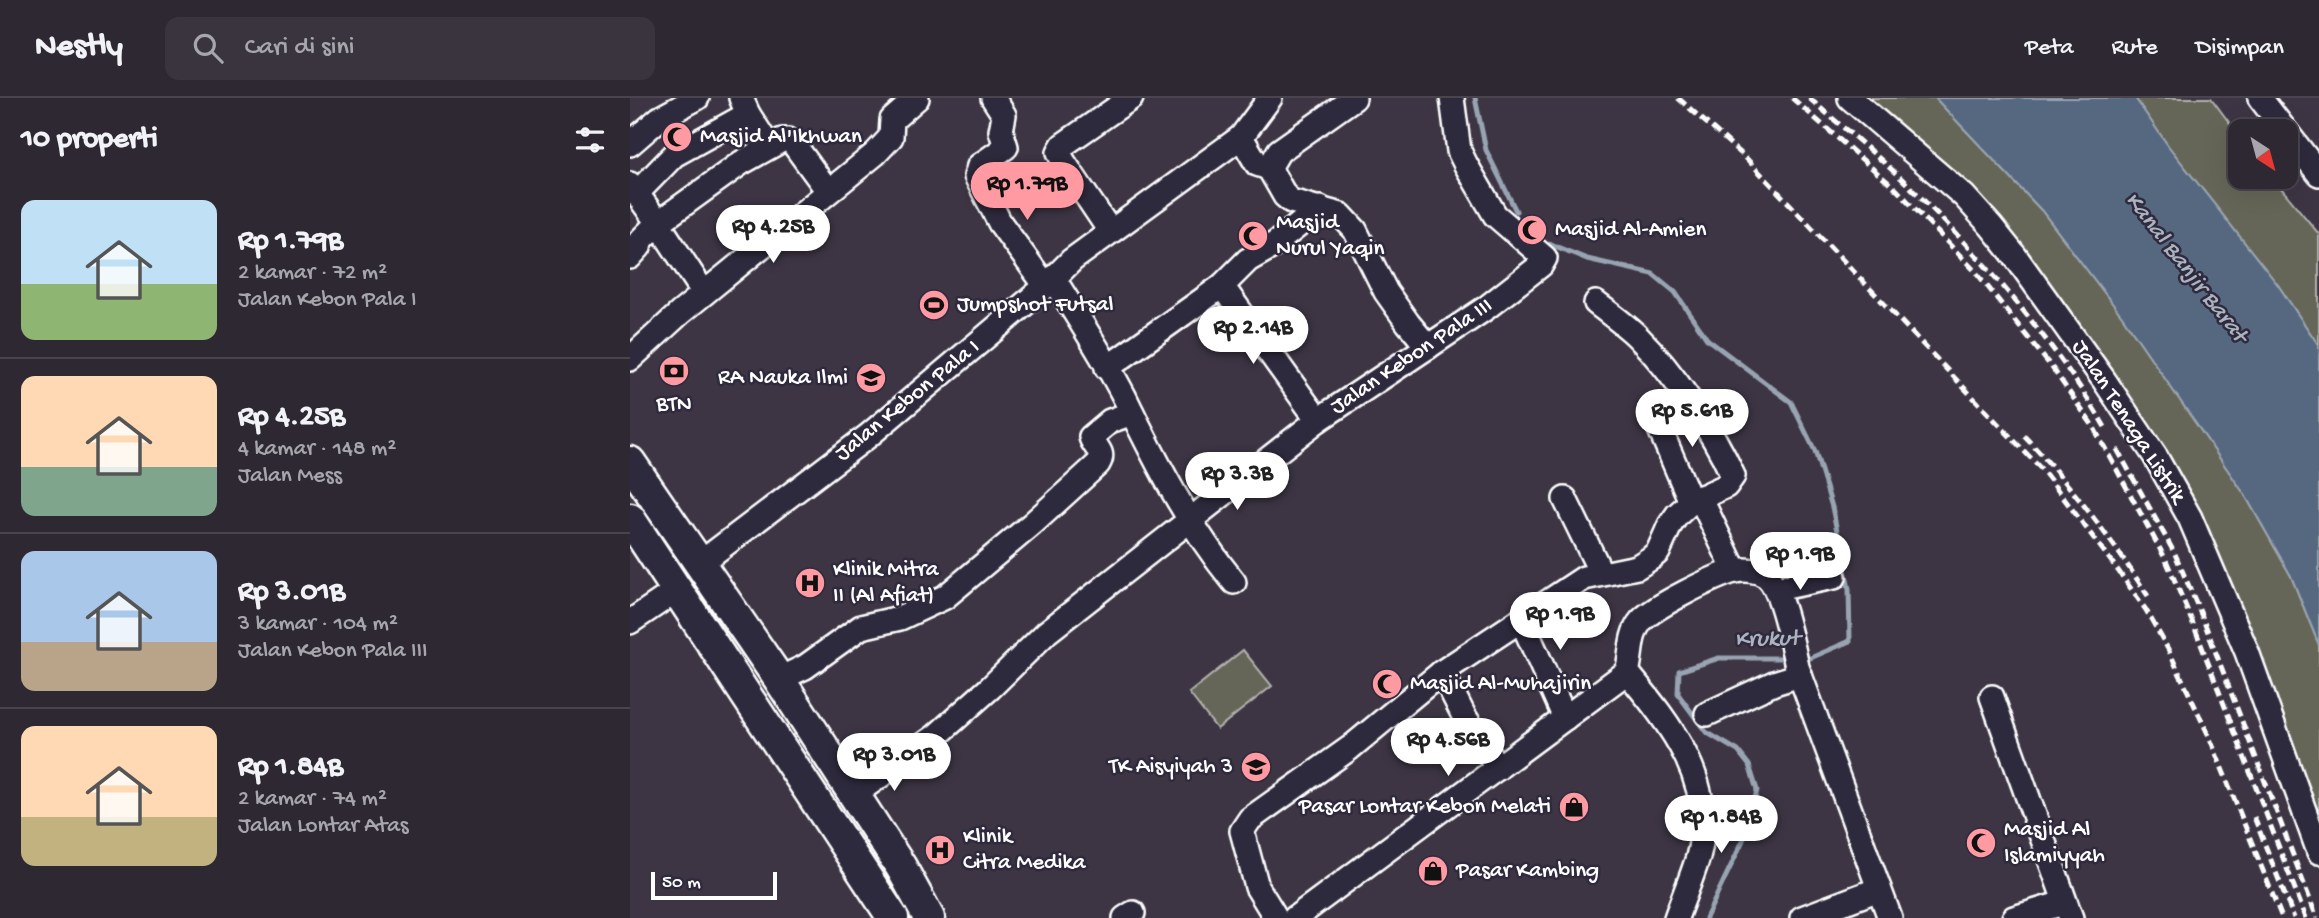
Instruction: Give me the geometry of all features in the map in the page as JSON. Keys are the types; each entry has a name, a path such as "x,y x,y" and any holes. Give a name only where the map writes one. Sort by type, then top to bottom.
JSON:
{"main road":[{"path":"630,462 779,679 901,867 929,918"},
{"path":"630,519 893,918"}],"street":[{"path":"630,144 660,118 697,98"},
{"path":"630,359 704,293 875,155 891,136 891,120 917,98"},
{"path":"993,98 1004,115 1001,131 1006,147 979,166 976,176 1000,223 1050,282 1107,369 1190,521 1234,582"},
{"path":"1110,231 1063,161 1060,148 1131,98"},
{"name":"Jalan Kebon Pala I","path":"699,564 868,436 1050,282 1072,260 1241,136 1269,98"},
{"path":"1269,169 1279,150 1354,98"},
{"name":"Jalan Kebon Pala III","path":"853,795 935,737 1047,632 1318,420 1428,347 1541,265 1545,258 1495,215 1466,165 1460,151 1452,98"},
{"name":"Jalan Tenaga Listrik","path":"1850,98 1964,196 1991,226 2104,380 2155,456 2189,517 2247,652 2319,852"},
{"path":"2270,102 2319,174"},
{"path":"704,293 633,188 674,155 745,106 769,147"},
{"path":"1241,136 1257,163 1269,169 1285,197 1341,215 1355,230 1386,292 1428,347"},
{"path":"630,257 639,247 640,241 658,223 741,163 782,140 793,143 828,191"},
{"path":"1107,369 1222,286 1248,260 1271,247 1320,208"},
{"path":"1222,286 1318,420"},
{"path":"1276,918 1256,887 1242,831 1245,824 1350,748 1442,672 1521,619 1584,578 1637,567 1651,558 1658,552 1677,515 1696,500 1726,486 1732,480 1723,455 1673,380 1638,337 1596,303"},
{"path":"1653,413 1735,571"},
{"path":"779,679 805,667 861,627 900,618 945,597 1098,464 1102,458 1101,452 1091,437 1110,421 1132,414"},
{"path":"1564,499 1601,573"},
{"path":"1295,918 1627,672 1632,639 1639,622 1689,592 1735,571 1752,570 1767,577 1776,589 1790,631 1798,671 1890,918"},
{"path":"1776,589 1834,576"},
{"path":"630,622 677,590"},
{"path":"1521,619 1565,718"},
{"path":"1707,714 1798,671"},
{"path":"1442,672 1464,716 1498,768"},
{"path":"1627,672 1655,705 1686,752 1697,784 1703,819 1699,855 1676,918"},
{"path":"1992,697 2069,913"},
{"path":"1802,918 1879,889"},
{"path":"2014,918 2060,904 2069,913"}],"green space":[{"path":"1848,98 1935,98 2042,211 2122,316 2245,495 2291,576 2319,645 2319,852 2197,532 1983,221"},
{"path":"2135,98 2211,98 2228,121 2228,189 2282,189 2319,234 2319,346 2278,285 2169,147"},
{"path":"1243,650 1272,686 1217,729 1189,693"}],"water":[{"name":"Kanal Banjir Barat","path":"1935,98 2135,98 2169,147 2278,285 2319,346 2319,645 2291,576 2245,495 2122,316 2042,211"}],"waterway":[{"name":"Krukut","path":"1475,98 1486,150 1516,211"},
{"name":"Krukut","path":"1550,244 1587,259 1653,274 1675,292 1707,339 1791,402 1815,451 1832,507 1849,589 1850,641 1808,659 1802,658"},
{"name":"Krukut","path":"1706,918 1747,832 1757,790 1749,765 1738,751 1706,732 1678,694 1679,671 1719,658 1788,658"}],"railway":[{"path":"1678,98 1745,157 2044,472 2117,569 2146,610 2168,649 2209,736 2282,918"},
{"path":"1792,98 1897,190 1976,272 2053,369 2093,426 2166,560 2306,918"},
{"path":"1809,98 1902,179 1985,265 2062,361 2105,427"},
{"path":"2024,436 2090,513 2148,596"},
{"path":"2117,449 2175,554 2203,619 2317,918"},
{"path":"2254,817 2294,918"}],"place":[{"name":"Masjid Al'Ikhwan","path":"677,137"},
{"name":"Masjid Al-Amien","path":"1532,230"},
{"name":"Masjid Nurul Yaqin","path":"1253,236"},
{"name":"Jumpshot Futsal","path":"934,305"},
{"name":"BTN","path":"674,371"},
{"name":"RA Nauka Ilmi","path":"871,378"},
{"name":"Klinik Mitra II (Al Afiat)","path":"810,583"},
{"name":"Masjid Al-Muhajirin","path":"1387,684"},
{"name":"TK Aisyiyah 3","path":"1256,767"},
{"name":"Pasar Lontar Kebon Melati","path":"1574,807"},
{"name":"Masjid Al Islamiyyah","path":"1981,843"},
{"name":"Klinik Citra Medika","path":"940,850"},
{"name":"Pasar Kambing","path":"1433,871"}]}
